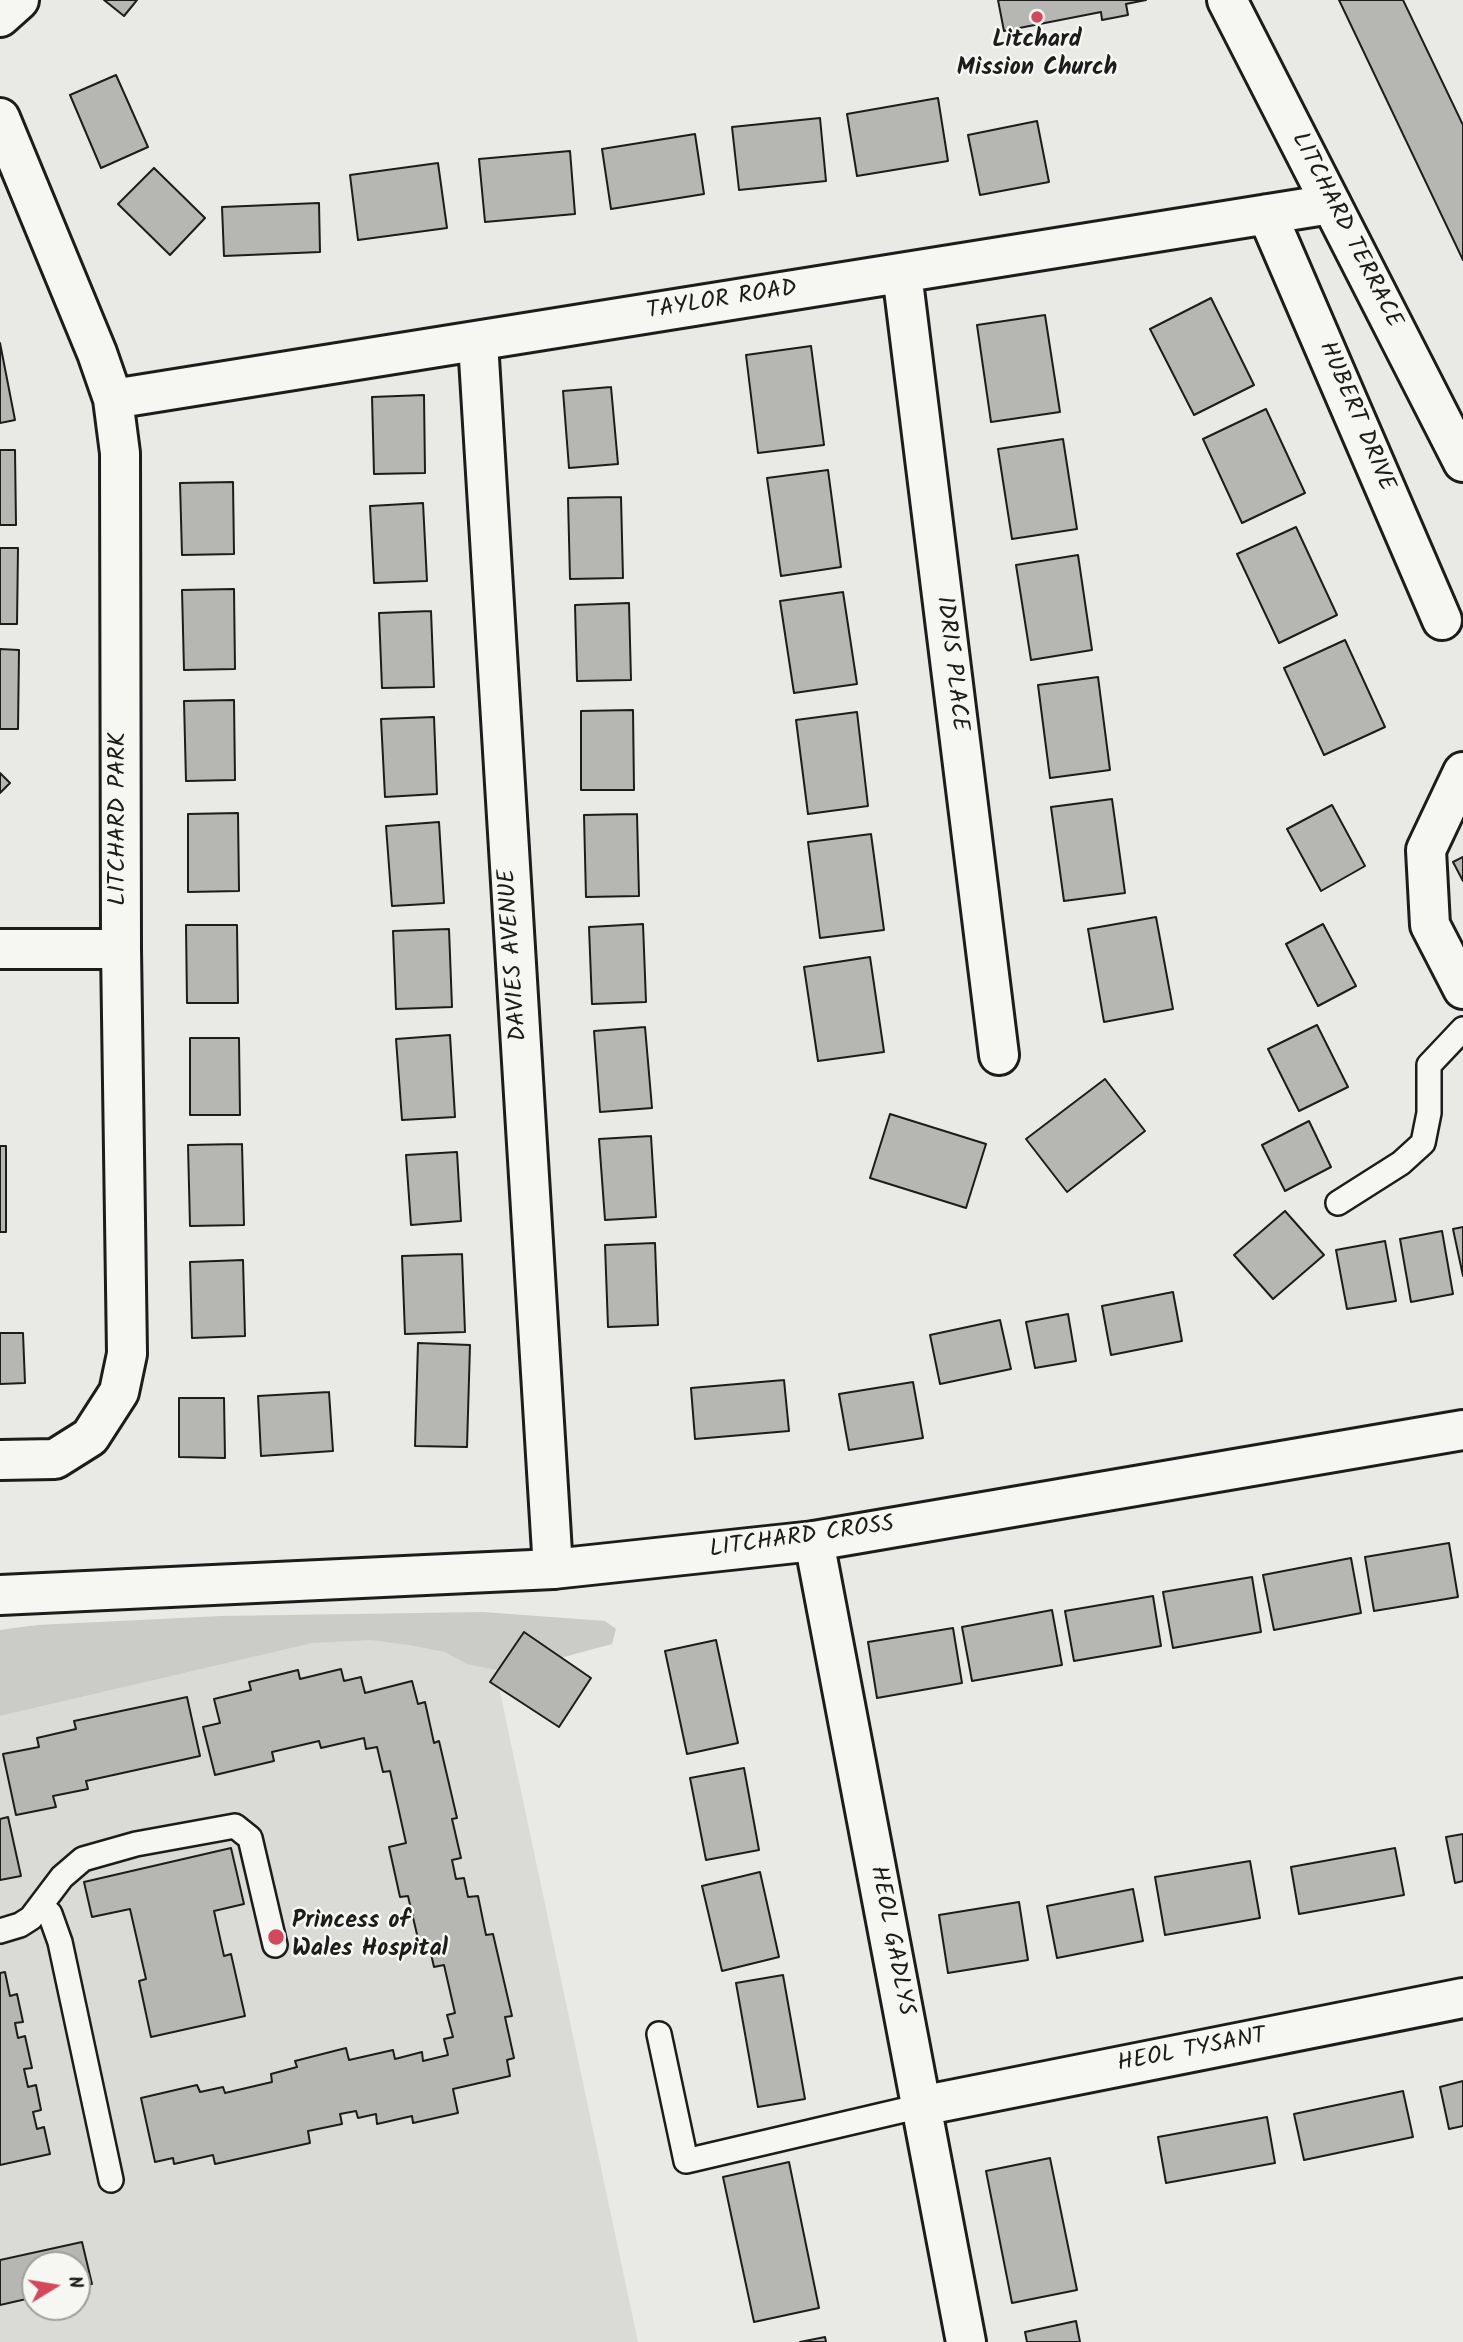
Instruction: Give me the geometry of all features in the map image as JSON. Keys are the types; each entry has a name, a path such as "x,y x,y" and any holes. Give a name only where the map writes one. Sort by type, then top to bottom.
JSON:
{"street":[{"path":"0,17 19,0"},
{"name":"LITCHARD TERRACE","path":"1227,0 1463,462"},
{"name":"LITCHARD PARK","path":"0,118 97,353 113,399 120,453 121,950 127,1354 118,1392 90,1437 55,1459 0,1460"},
{"name":"TAYLOR ROAD","path":"113,399 1331,204"},
{"name":"HUBERT DRIVE","path":"1267,214 1442,620"},
{"name":"IDRIS PLACE","path":"902,273 999,1055"},
{"name":"DAVIES AVENUE","path":"478,342 553,1569"},
{"path":"1463,772 1426,850 1430,925 1463,989"},
{"path":"0,949 121,950"},
{"name":"LITCHARD CROSS","path":"0,1595 134,1586 553,1569 814,1541 1463,1430"},
{"name":"HEOL GADLYS","path":"814,1541 966,2342"},
{"name":"HEOL TYSANT","path":"921,2106 1463,1998"}],"lane":[{"path":"1338,1203 1401,1163 1423,1143 1429,1113 1429,1065 1463,1029"},
{"path":"0,1931 20,1925 42,1906 62,1877 83,1859 136,1844 234,1826 250,1838 275,1945"},
{"path":"42,1906 50,1914 60,1942 111,2179"},
{"path":"659,2034 686,2161 921,2106"}],"shaded area":[{"name":"Princess of Wales Hospital","path":"483,1612 638,2342 0,2342 0,1716 313,1643"},
{"path":"483,1612 605,1621 616,1629 612,1644 538,1664 497,1670 467,1664 445,1652 409,1645 371,1640 313,1643 0,1716 0,1630 37,1625 221,1616"}],"building":[{"path":"104,0 137,0 124,16"},
{"name":"Litchard Mission Church","path":"998,0 1146,0 1126,4 1128,15 1102,20 1101,12 1004,31"},
{"path":"1339,0 1403,0 1463,125 1463,260"},
{"path":"116,75 148,147 101,168 70,95"},
{"path":"938,98 948,161 857,176 847,114"},
{"path":"820,118 826,181 739,190 732,127"},
{"path":"1037,121 1049,182 980,195 968,135"},
{"path":"695,134 704,194 611,209 602,149"},
{"path":"570,151 575,214 485,222 479,159"},
{"path":"438,163 447,228 358,240 350,175"},
{"path":"154,168 205,218 170,255 118,204"},
{"path":"319,203 320,252 224,256 222,207"},
{"path":"1211,298 1254,385 1194,415 1150,329"},
{"path":"1045,315 1060,412 991,422 977,325"},
{"path":"0,343 15,420 0,423"},
{"path":"811,346 824,445 758,453 746,355"},
{"path":"611,387 618,464 569,468 563,391"},
{"path":"424,395 425,473 374,474 372,397"},
{"path":"1266,409 1305,493 1242,523 1203,439"},
{"path":"1063,439 1077,529 1012,539 998,449"},
{"path":"0,450 15,450 16,525 0,525"},
{"path":"828,470 841,567 781,576 767,478"},
{"path":"233,482 234,554 182,555 180,483"},
{"path":"621,497 623,578 570,579 568,498"},
{"path":"423,503 427,581 374,583 370,506"},
{"path":"1296,527 1337,615 1279,643 1237,554"},
{"path":"0,548 18,548 17,624 0,624"},
{"path":"1078,555 1092,650 1031,660 1016,565"},
{"path":"234,589 235,669 184,670 182,590"},
{"path":"843,592 857,684 794,693 780,601"},
{"path":"629,603 631,680 577,681 575,605"},
{"path":"431,611 434,687 382,688 379,613"},
{"path":"1345,640 1385,727 1324,755 1284,668"},
{"path":"0,649 19,650 18,729 0,729"},
{"path":"1098,677 1110,770 1050,778 1038,685"},
{"path":"234,700 235,780 186,781 184,701"},
{"path":"633,710 634,790 581,790 581,711"},
{"path":"857,712 868,806 808,814 796,720"},
{"path":"434,717 437,794 385,797 381,719"},
{"path":"0,773 10,783 0,793"},
{"path":"1112,799 1125,893 1064,901 1051,807"},
{"path":"1332,805 1365,866 1321,891 1287,829"},
{"path":"238,813 239,891 188,892 188,814"},
{"path":"637,814 639,896 586,897 584,815"},
{"path":"439,822 444,903 392,906 386,826"},
{"path":"871,834 884,930 820,938 808,842"},
{"path":"1463,857 1463,881 1453,862"},
{"path":"1156,917 1173,1009 1104,1022 1088,929"},
{"path":"643,924 646,1002 592,1004 589,927"},
{"path":"1323,924 1356,986 1318,1006 1286,944"},
{"path":"186,925 237,925 238,1003 187,1003"},
{"path":"449,929 452,1007 396,1009 393,931"},
{"path":"870,957 884,1052 818,1061 804,967"},
{"path":"1317,1025 1348,1087 1299,1111 1268,1049"},
{"path":"645,1027 652,1108 600,1112 594,1031"},
{"path":"450,1035 455,1117 402,1120 396,1039"},
{"path":"190,1038 239,1038 240,1115 190,1115"},
{"path":"1105,1079 1145,1131 1067,1192 1026,1139"},
{"path":"890,1114 986,1144 966,1208 870,1178"},
{"path":"1309,1121 1331,1167 1285,1191 1262,1145"},
{"path":"651,1136 656,1217 605,1220 599,1139"},
{"path":"242,1144 244,1225 190,1226 188,1145"},
{"path":"0,1146 6,1146 6,1232 0,1232"},
{"path":"457,1152 461,1221 411,1225 406,1155"},
{"path":"1285,1211 1324,1255 1273,1299 1234,1255"},
{"path":"1463,1227 1463,1276 1453,1229"},
{"path":"1442,1231 1453,1294 1411,1302 1400,1239"},
{"path":"1385,1241 1396,1301 1347,1309 1336,1250"},
{"path":"655,1243 658,1325 608,1327 605,1245"},
{"path":"462,1254 465,1332 405,1334 402,1256"},
{"path":"243,1260 245,1336 192,1338 190,1262"},
{"path":"1173,1292 1182,1341 1111,1355 1102,1306"},
{"path":"1068,1314 1076,1361 1035,1368 1026,1322"},
{"path":"1000,1320 1011,1369 940,1384 930,1335"},
{"path":"0,1333 23,1333 25,1383 0,1384"},
{"path":"418,1343 470,1345 467,1447 415,1446"},
{"path":"784,1380 789,1431 695,1439 691,1388"},
{"path":"913,1382 923,1438 849,1450 839,1394"},
{"path":"329,1392 333,1451 261,1456 258,1396"},
{"path":"179,1398 224,1398 225,1458 179,1457"},
{"path":"1449,1543 1458,1597 1374,1611 1365,1557"},
{"path":"1351,1558 1361,1613 1274,1630 1263,1575"},
{"path":"1252,1577 1261,1632 1173,1648 1163,1592"},
{"path":"1153,1596 1161,1646 1074,1661 1065,1611"},
{"path":"1052,1610 1062,1665 972,1681 962,1627"},
{"path":"953,1628 962,1683 877,1698 868,1642"},
{"path":"524,1632 591,1678 559,1727 490,1682"},
{"path":"716,1640 738,1743 687,1754 665,1651"},
{"path":"341,1669 344,1681 361,1677 365,1693 412,1681 418,1704 425,1702 434,1743 439,1741 457,1818 452,1819 461,1858 452,1860 456,1879 464,1878 468,1897 478,1896 486,1935 493,1934 512,2016 505,2017 514,2058 507,2060 510,2076 453,2089 458,2113 413,2123 412,2116 377,2124 376,2114 358,2118 356,2111 340,2114 342,2124 308,2131 310,2143 215,2164 213,2155 174,2164 173,2158 155,2162 141,2098 197,2085 200,2092 223,2087 225,2093 272,2082 271,2074 297,2067 295,2061 346,2048 349,2060 393,2050 395,2059 422,2052 423,2061 448,2055 444,2039 453,2037 447,2015 455,2013 444,1965 434,1967 428,1941 419,1943 408,1896 400,1897 389,1847 406,1843 390,1771 383,1772 377,1747 366,1749 364,1738 321,1748 319,1741 272,1752 274,1761 215,1775 203,1727 220,1723 214,1699 251,1690 249,1682 298,1670 300,1679"},
{"path":"187,1697 200,1756 86,1781 88,1789 53,1796 56,1807 16,1815 3,1754 39,1747 37,1738 76,1729 74,1721"},
{"path":"744,1768 759,1850 706,1860 690,1778"},
{"path":"8,1817 21,1876 0,1880 0,1819"},
{"path":"1463,1834 1463,1881 1455,1883 1446,1837"},
{"path":"231,1848 244,1904 214,1911 224,1956 231,1954 245,2016 151,2037 139,1981 146,1979 130,1909 92,1917 84,1882"},
{"path":"1395,1848 1404,1895 1299,1914 1291,1867"},
{"path":"1250,1861 1260,1918 1165,1935 1155,1877"},
{"path":"760,1872 779,1957 722,1971 702,1886"},
{"path":"1133,1889 1143,1941 1057,1958 1047,1906"},
{"path":"1019,1902 1028,1960 948,1973 939,1915"},
{"path":"5,1972 10,1996 17,1994 23,2022 15,2023 18,2038 25,2036 32,2068 24,2069 28,2087 36,2085 41,2110 33,2112 37,2129 44,2127 50,2154 0,2165 0,1973"},
{"path":"783,1975 805,2099 758,2107 736,1983"},
{"path":"1463,2081 1463,2126 1449,2129 1440,2087"},
{"path":"1403,2091 1413,2137 1304,2160 1294,2114"},
{"path":"1267,2117 1275,2163 1166,2183 1158,2137"},
{"path":"1050,2158 1077,2290 1012,2303 986,2171"},
{"path":"789,2162 819,2308 754,2322 723,2177"},
{"path":"82,2242 84,2251 41,2251"},
{"path":"21,2255 21,2300 0,2305 0,2260"},
{"path":"1076,2321 1080,2342 1027,2342 1025,2332"},
{"path":"825,2337 826,2342 800,2342"}],"place":[{"name":"Litchard Mission Church","path":"1037,17"},
{"name":"Princess of Wales Hospital","path":"276,1937"}]}
